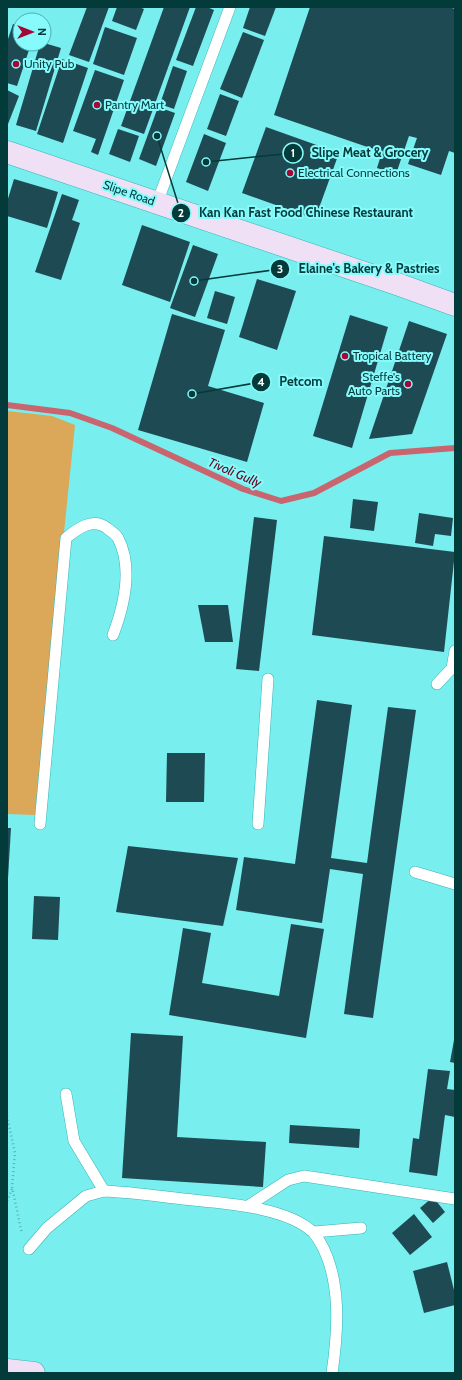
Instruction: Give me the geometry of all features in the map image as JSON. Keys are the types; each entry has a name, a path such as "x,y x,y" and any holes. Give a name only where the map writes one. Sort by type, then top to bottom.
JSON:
{"main road":[{"name":"Slipe Road","path":"7,152 455,305"},
{"path":"7,1370 34,1373"}],"lane":[{"path":"157,203 230,7"},
{"path":"40,824 66,538 77,528 90,524 103,525 118,537 125,557 125,589 121,614 113,634"},
{"path":"438,684 454,668 455,651"},
{"path":"258,824 268,679"},
{"path":"415,872 455,884"},
{"path":"66,1094 74,1141 104,1191"},
{"path":"248,1206 288,1180 304,1176 455,1199"},
{"path":"29,1249 47,1228 86,1196 104,1191 248,1206 290,1218 314,1232 324,1250 332,1271 336,1291 336,1350 332,1373"},
{"path":"314,1232 361,1228"}],"path":[{"path":"7,1116 15,1153 12,1187 7,1201"},
{"path":"12,1187 20,1230 29,1249"}],"shaded area":[{"path":"7,411 52,416 75,425 35,815 7,814"}],"building":[{"path":"87,7 109,7 89,62 69,55"},
{"path":"117,7 139,7 144,9 136,30 112,21"},
{"path":"164,7 190,7 144,134 121,126"},
{"path":"196,7 207,7 214,10 193,66 176,60"},
{"path":"250,7 276,7 265,36 243,28"},
{"path":"310,7 449,7 455,9 455,153 449,151 441,175 408,164 417,138 409,136 396,174 377,168 382,152 274,115"},
{"name":"Unity Pub","path":"12,27 12,52 28,52 17,86 7,83 7,42"},
{"path":"105,27 137,38 124,75 93,64"},
{"path":"243,32 264,40 242,98 220,89"},
{"path":"52,45 61,48 36,131 16,125 38,52 52,52"},
{"path":"62,59 88,68 63,143 37,134"},
{"path":"173,66 187,71 174,109 160,104"},
{"path":"95,70 124,80 98,155 91,152 96,139 73,131"},
{"path":"7,90 19,96 8,124 7,123"},
{"path":"220,94 239,101 226,136 207,129"},
{"path":"158,107 175,113 156,166 139,159"},
{"name":"Electrical Connections","path":"266,127 339,153 315,219 242,193"},
{"path":"118,129 139,136 130,162 109,154"},
{"path":"204,134 226,143 208,191 186,182"},
{"path":"14,179 58,192 47,228 7,216 7,202"},
{"path":"62,194 79,200 72,220 80,223 61,280 35,272"},
{"path":"142,225 190,242 170,302 122,285"},
{"path":"193,245 218,254 195,317 170,308"},
{"path":"257,279 296,291 277,350 239,337"},
{"path":"215,291 235,297 227,324 207,318"},
{"path":"172,314 225,330 208,386 264,403 247,462 138,430"},
{"path":"350,315 388,327 352,448 313,436"},
{"name":"Steffe's Auto Parts","path":"409,321 447,334 412,434 369,439"},
{"path":"353,499 378,502 374,531 350,528"},
{"path":"419,513 453,518 451,536 435,534 433,546 415,543"},
{"path":"254,517 277,520 259,671 236,669"},
{"path":"324,536 455,552 444,652 312,635"},
{"path":"198,605 228,605 233,642 205,642"},
{"path":"317,700 352,705 331,858 367,863 388,707 416,710 373,1018 344,1014 363,874 330,869 322,923 236,910 244,857 295,864"},
{"path":"167,753 205,753 204,802 166,802"},
{"path":"7,828 11,828 8,878 7,878"},
{"path":"128,846 238,858 223,926 116,912"},
{"path":"34,896 60,897 58,940 32,939"},
{"path":"291,924 324,929 306,1038 169,1015 183,928 211,933 202,983 279,996"},
{"path":"131,1033 183,1036 177,1137 266,1142 263,1187 122,1178"},
{"path":"455,1040 455,1063 450,1062"},
{"path":"428,1069 450,1071 447,1089 455,1090 455,1117 445,1115 437,1176 409,1172 413,1138 419,1139"},
{"path":"290,1125 360,1129 359,1148 289,1143"},
{"path":"433,1197 445,1212 433,1223 420,1208"},
{"path":"414,1214 432,1237 410,1255 392,1233"},
{"path":"447,1262 455,1294 455,1305 424,1313 413,1271"}],"waterway":[{"name":"Tivoli Gully","path":"7,405 70,413 112,428 243,489 281,501 314,493 390,453 455,448"}],"place":[{"name":"Unity Pub","path":"16,64"},
{"name":"Pantry Mart","path":"97,105"},
{"name":"Kan Kan Fast Food Chinese Restaurant","path":"157,136"},
{"name":"Slipe Meat & Grocery","path":"206,162"},
{"name":"Electrical Connections","path":"290,173"},
{"name":"Elaine's Bakery & Pastries","path":"194,281"},
{"name":"Tropical Battery","path":"345,356"},
{"name":"Steffe's Auto Parts","path":"408,384"},
{"name":"Petcom","path":"192,394"}]}
